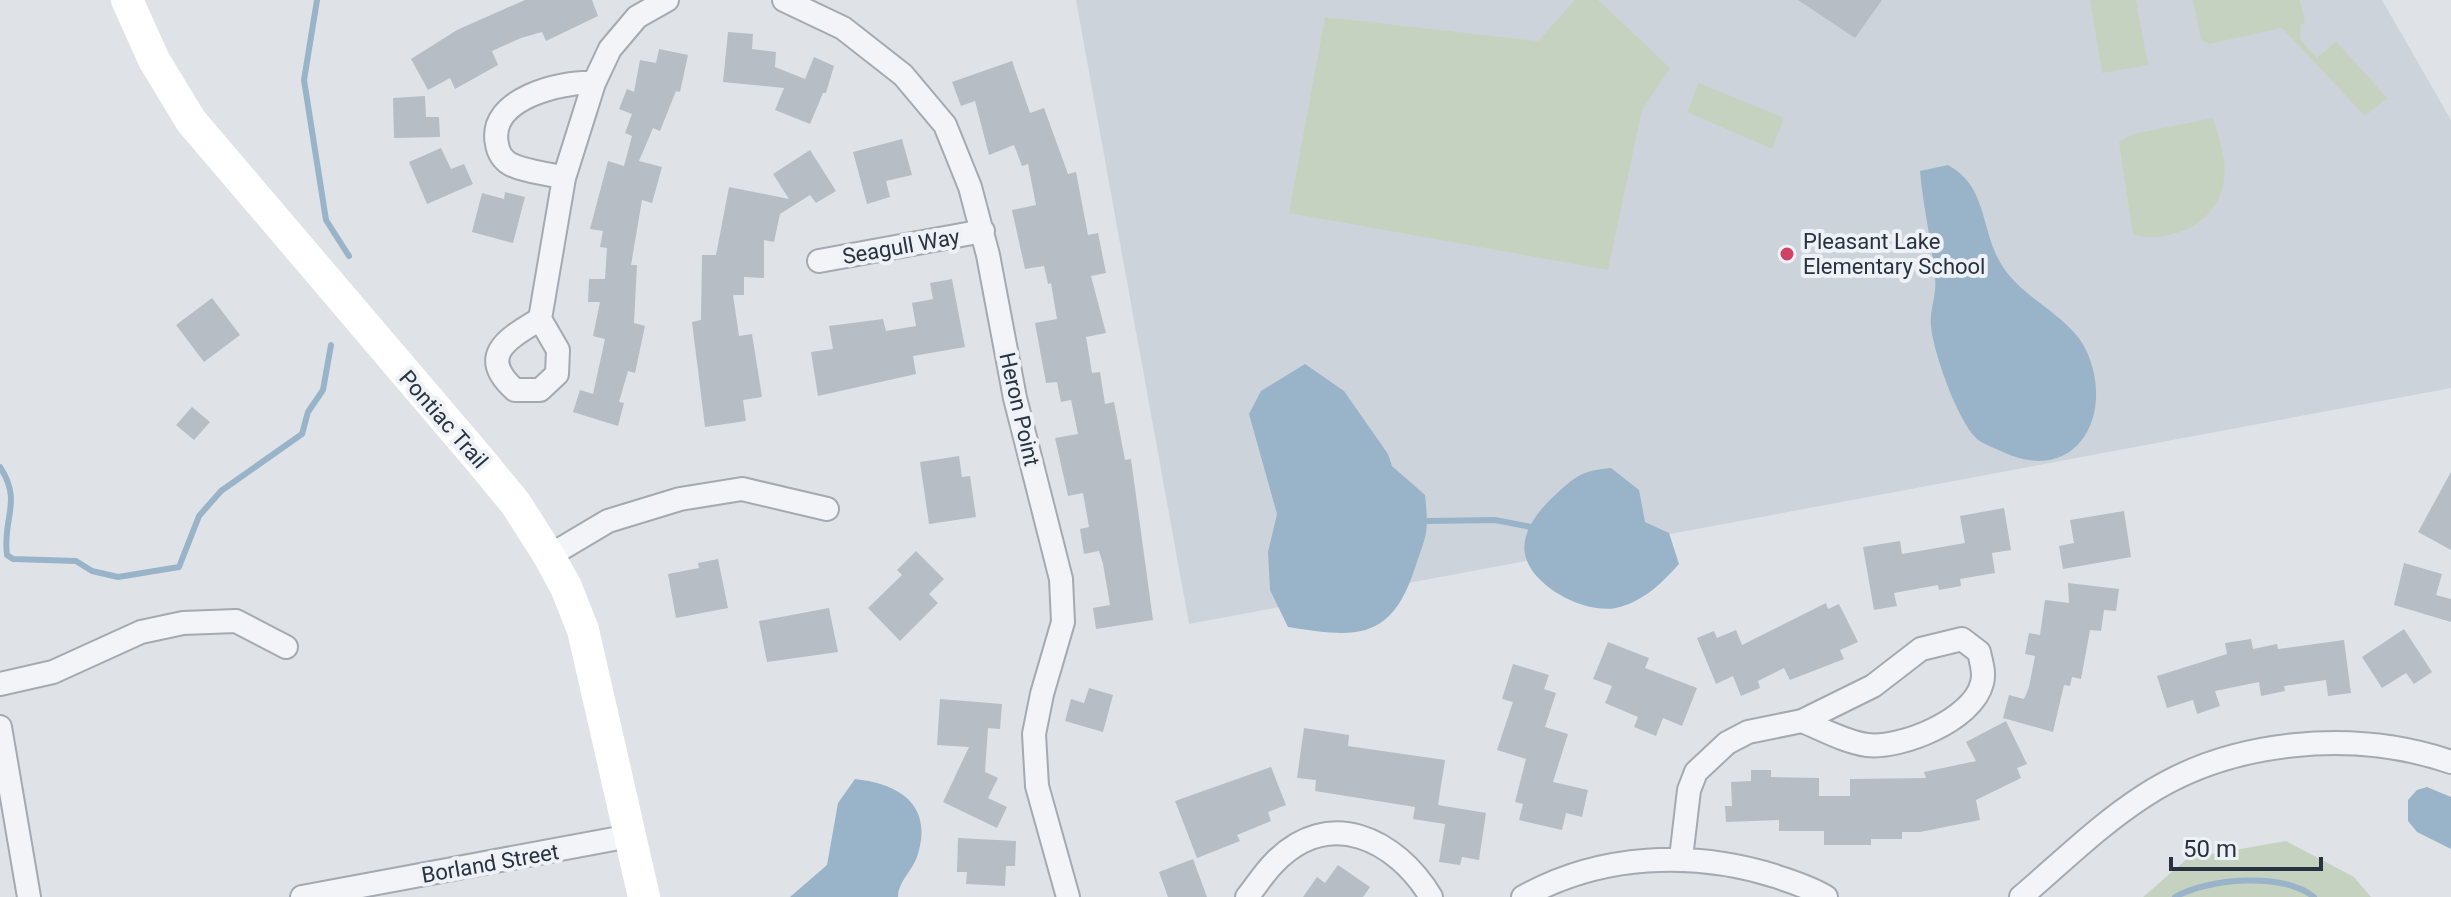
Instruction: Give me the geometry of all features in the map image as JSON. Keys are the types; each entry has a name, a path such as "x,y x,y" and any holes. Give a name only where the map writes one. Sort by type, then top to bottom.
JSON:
{"main road":[{"name":"Pontiac Trail","path":"127,0 154,60 191,121 479,459 516,504 549,556 566,587 583,630 644,897"}],"street":[{"path":"540,319 564,178 594,83 610,49 637,17 667,0"},
{"name":"Heron Point","path":"784,0 843,28 903,75 945,125 970,187 983,231 1015,398 1061,579 1063,622 1034,734 1037,786 1068,897"},
{"path":"564,178 509,164 500,154 496,130 499,120 519,102 547,89 579,82 594,83"},
{"name":"Seagull Way","path":"819,261 983,231"},
{"path":"549,556 608,521 680,499 742,489 827,509"},
{"path":"0,684 53,672 141,632 183,623 236,621 286,647"},
{"path":"1681,858 1689,790 1696,772 1711,755 1748,732 1802,721 1873,686 1921,649 1962,639 1979,652 1982,685 1973,698 1944,725 1917,739 1867,745 1802,721"},
{"path":"0,727 29,897"},
{"path":"2021,897 2146,794 2205,765 2265,749 2362,743 2450,757"},
{"path":"1247,897 1276,861 1313,837 1352,834 1387,847 1414,869 1431,897"},
{"name":"Borland Street","path":"302,897 630,836"},
{"path":"1523,897 1579,873 1625,863 1681,858 1720,862 1765,873 1814,889 1826,897"}],"shaded area":[{"name":"Pleasant Lake Elementary School","path":"1076,0 2382,0 2451,120 2451,388 1189,624"}],"green space":[{"path":"1575,0 1598,0 1670,68 1642,110 1608,270 1289,213 1325,17 1538,41"},
{"path":"2090,0 2136,0 2148,65 2102,73"},
{"path":"2193,0 2300,0 2305,23 2301,25 2300,39 2317,58 2336,41 2387,98 2365,116 2282,28 2209,44 2201,40"},
{"path":"1699,83 1784,118 1772,149 1687,112"},
{"path":"2213,118 2225,172 2220,196 2213,209 2203,219 2177,233 2148,237 2133,235 2119,142 2133,134"},
{"path":"2286,841 2354,877 2371,897 2143,897 2188,858"}],"water":[{"path":"1948,165 1971,185 2003,267 2022,289 2070,328 2087,352 2096,399 2092,421 2083,439 2069,452 2051,460 2029,460 1979,440 1961,416 1942,369 1931,327 1935,279 1920,171"},
{"path":"1305,364 1344,391 1388,454 1392,466 1425,495 1426,533 1405,592 1395,610 1368,629 1334,633 1288,627 1270,590 1268,552 1277,514 1249,414 1261,391"},
{"path":"1611,468 1639,490 1645,522 1669,533 1679,564 1645,595 1629,604 1608,609 1581,604 1554,591 1533,572 1527,561 1525,543 1535,518 1567,484 1585,473"},
{"path":"855,779 899,792 917,811 921,839 917,857 900,886 898,897 790,897 827,865 838,803"},
{"path":"2427,787 2451,797 2451,849 2417,832 2408,821 2408,800 2417,790"}],"building":[{"path":"525,0 592,0 598,16 546,41 542,32 521,38 492,51 498,65 455,89 450,78 428,90 411,59 457,30"},
{"path":"1798,0 1882,0 1855,38"},
{"path":"728,32 753,34 752,49 776,52 775,67 805,79 814,57 834,66 826,93 823,93 810,124 775,110 784,88 723,82"},
{"path":"659,49 688,55 680,92 676,91 660,131 653,128 639,161 662,167 652,203 642,200 631,265 637,265 634,323 645,326 635,373 628,371 619,402 624,403 618,426 573,412 580,390 593,394 605,339 593,336 600,302 588,302 589,279 605,279 607,248 600,247 603,231 590,229 608,161 624,166 632,136 625,133 632,114 619,109 627,89 634,92 640,60 656,63"},
{"path":"1012,61 1030,113 1044,108 1068,174 1076,172 1088,235 1098,233 1106,273 1091,276 1106,333 1086,337 1092,373 1100,372 1105,404 1114,402 1125,460 1131,459 1153,620 1096,629 1093,608 1110,605 1103,564 1099,551 1084,554 1080,529 1089,527 1083,493 1068,496 1055,438 1078,434 1071,400 1061,402 1057,382 1046,383 1035,323 1057,319 1051,283 1048,284 1044,266 1025,269 1012,210 1036,205 1028,164 1022,166 1014,145 989,155 975,101 961,106 952,82"},
{"path":"425,96 426,117 439,117 440,137 394,138 393,98"},
{"path":"902,139 912,175 886,181 890,197 867,204 853,152"},
{"path":"441,148 451,169 464,164 473,184 427,204 409,162"},
{"path":"810,150 836,191 816,203 810,195 780,214 774,242 764,240 764,278 744,277 744,295 733,295 739,336 752,334 762,397 743,400 746,421 705,427 692,322 701,320 702,255 716,255 729,187 789,199 773,174"},
{"path":"505,192 525,197 513,243 472,232 482,193 504,199"},
{"path":"952,279 965,347 913,356 916,374 818,396 811,352 833,349 829,326 883,319 886,331 916,326 912,303 933,299 930,283"},
{"path":"212,298 240,335 204,362 176,325"},
{"path":"192,407 210,422 194,440 176,425"},
{"path":"959,456 962,477 970,476 976,517 929,524 920,462"},
{"path":"2451,472 2451,550 2418,532"},
{"path":"2004,508 2011,550 1992,553 1995,573 1960,579 1961,586 1939,590 1938,585 1894,593 1897,606 1874,610 1863,547 1900,541 1902,554 1965,543 1960,516"},
{"path":"2124,511 2131,557 2063,569 2059,546 2074,543 2070,520"},
{"path":"916,551 944,579 929,594 938,603 900,641 868,608 902,575 897,570"},
{"path":"718,559 728,608 676,618 668,574 699,568 698,563"},
{"path":"2404,563 2442,574 2436,595 2451,599 2451,622 2394,605"},
{"path":"2068,583 2119,589 2116,611 2104,610 2101,631 2090,630 2081,679 2072,677 2070,686 2064,685 2053,732 2003,718 2009,695 2024,699 2029,687 2035,656 2025,654 2029,633 2040,635 2045,600 2069,603"},
{"path":"1826,603 1828,609 1839,604 1858,642 1840,650 1844,659 1790,680 1784,668 1758,681 1760,688 1741,696 1733,676 1716,684 1697,638 1714,631 1717,638 1736,630 1742,645"},
{"path":"829,608 838,652 767,662 759,621"},
{"path":"2404,629 2432,672 2414,684 2406,673 2382,688 2362,657"},
{"path":"2251,639 2253,649 2277,644 2278,649 2344,640 2351,693 2328,696 2326,680 2284,686 2285,691 2261,696 2259,682 2215,691 2220,706 2197,714 2193,700 2167,708 2157,676 2227,654 2225,643"},
{"path":"1608,642 1649,658 1645,668 1697,688 1682,726 1663,718 1656,736 1634,727 1638,717 1605,703 1612,686 1593,679"},
{"path":"1513,664 1549,675 1544,689 1556,693 1545,727 1568,734 1553,782 1588,790 1582,817 1566,813 1562,830 1519,820 1523,804 1515,802 1526,759 1497,750 1513,702 1502,699"},
{"path":"1089,688 1113,695 1103,732 1065,721 1071,699 1084,703"},
{"path":"940,699 1002,704 1000,729 988,728 985,772 998,778 988,798 1007,807 997,828 943,802 969,747 937,745"},
{"path":"2006,721 2027,764 2017,768 2021,778 1976,800 1980,820 1920,832 1902,832 1902,839 1871,839 1871,845 1824,845 1824,831 1779,831 1779,820 1726,822 1725,806 1732,806 1731,782 1751,781 1751,770 1771,770 1771,777 1819,778 1819,796 1850,796 1850,779 1926,778 1924,772 1976,761 1966,742"},
{"path":"1304,728 1349,735 1348,746 1445,760 1438,805 1486,813 1479,860 1462,857 1460,865 1439,862 1445,824 1413,819 1415,807 1315,791 1316,780 1297,778"},
{"path":"1271,767 1286,805 1268,812 1271,821 1237,835 1240,841 1197,858 1175,801"},
{"path":"958,838 1016,841 1015,866 1006,866 1005,886 966,884 967,872 957,872"},
{"path":"1193,859 1207,897 1168,897 1159,872"},
{"path":"1338,865 1370,887 1363,897 1303,897 1317,877 1325,883"}],"waterway":[{"path":"317,0 304,80 326,220 349,256"},
{"path":"0,467 10,490 6,542 7,555 13,559 76,561 92,571 118,577 179,567 199,516 221,491 302,434 308,412 323,390 331,345"},
{"path":"1428,521 1495,520 1531,527"},
{"path":"2175,897 2207,885 2246,880 2284,884 2314,897"}],"place":[{"name":"Pleasant Lake Elementary School","path":"1787,254"}]}
